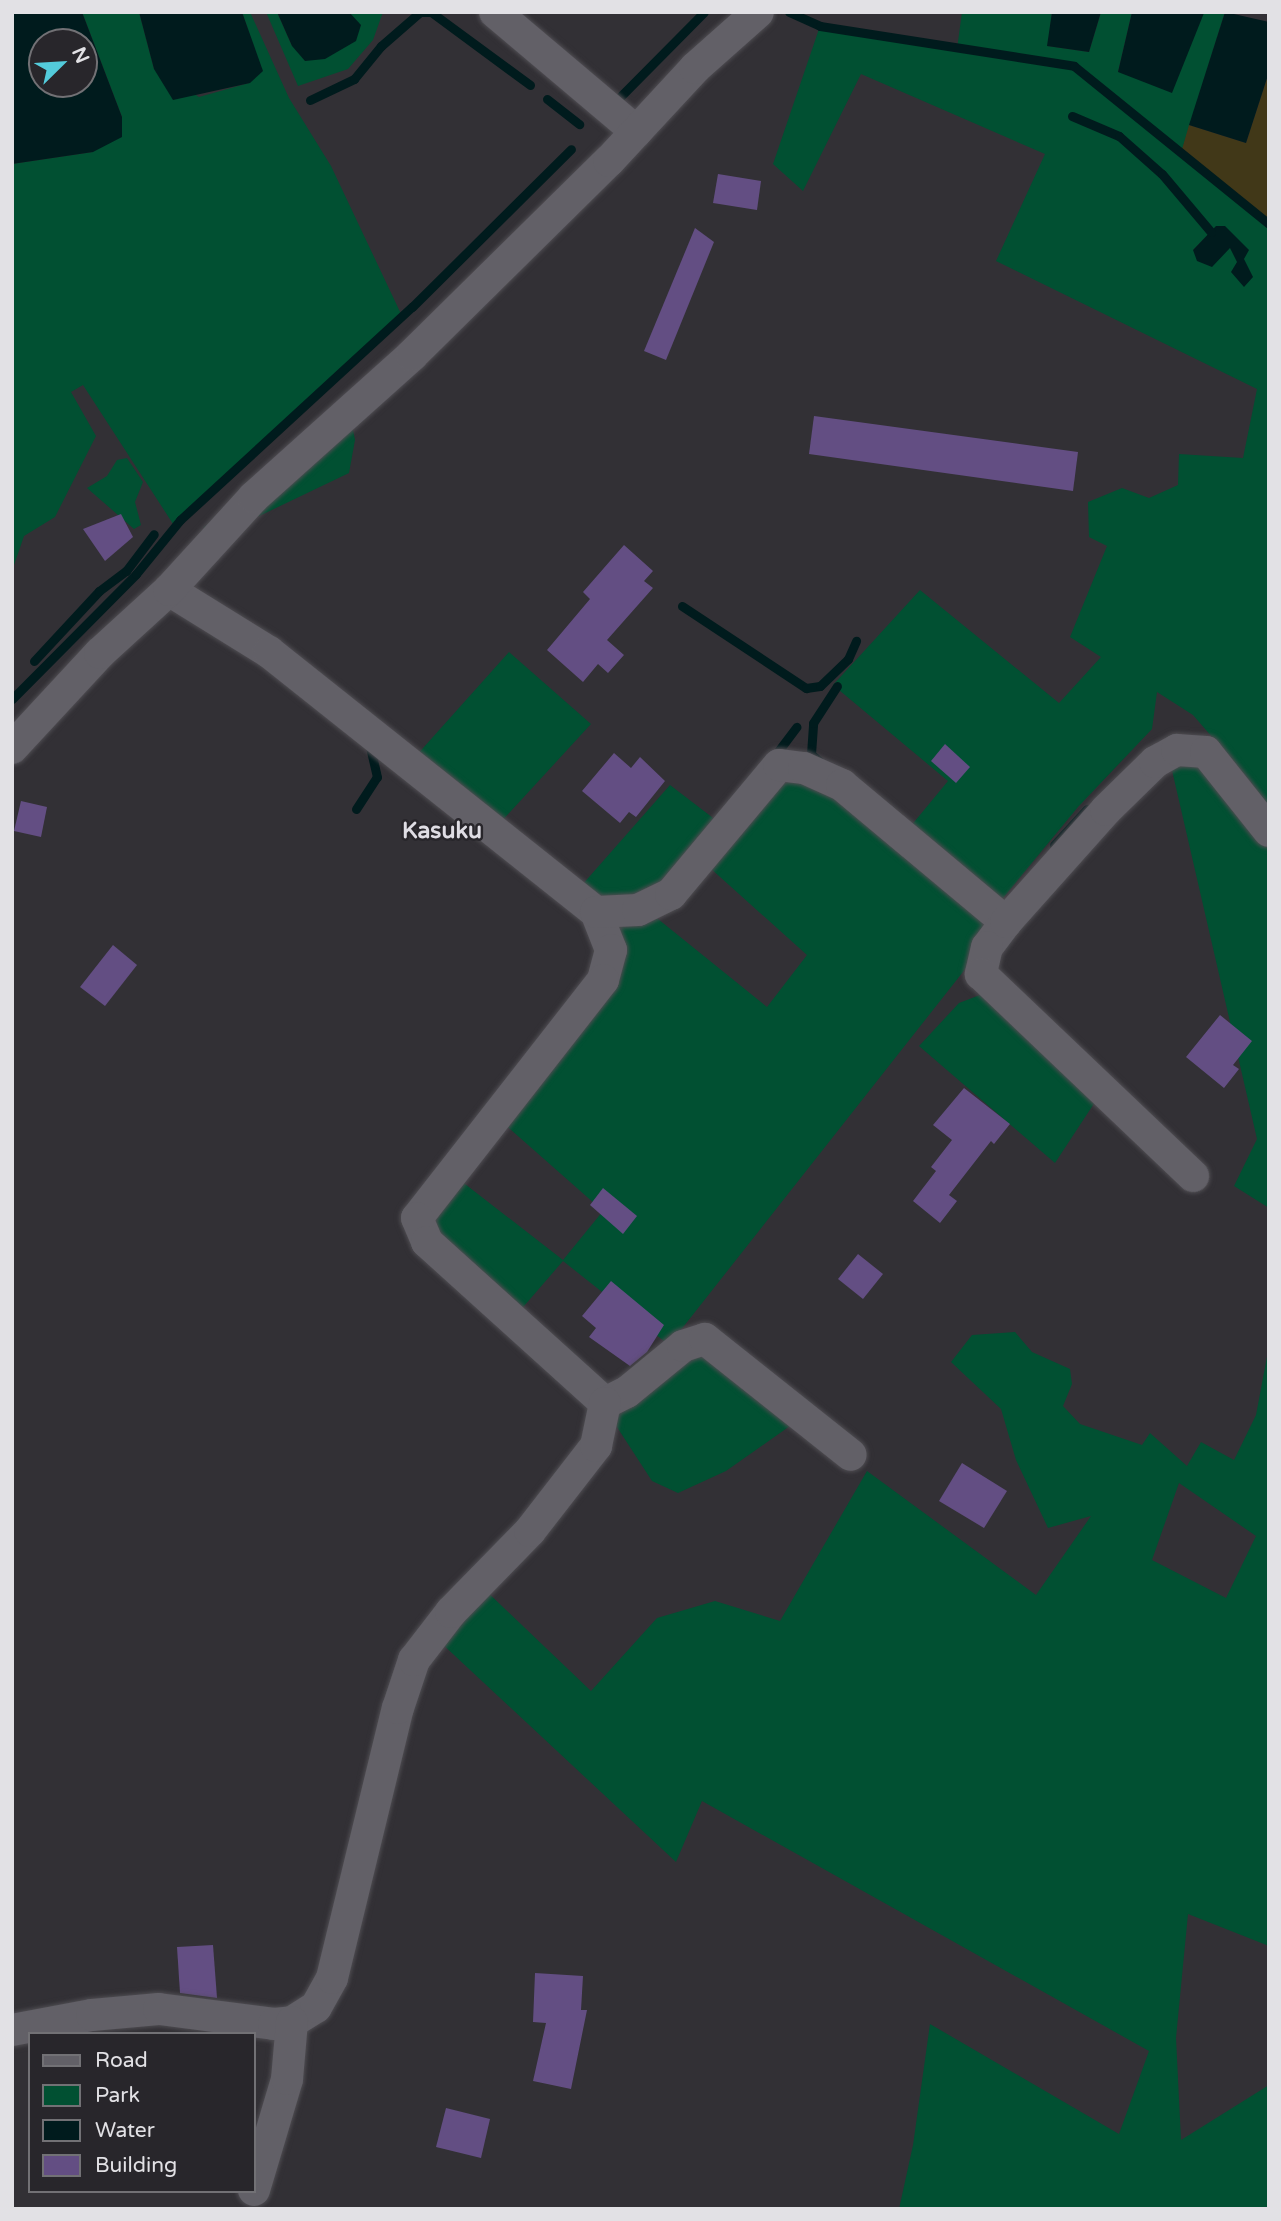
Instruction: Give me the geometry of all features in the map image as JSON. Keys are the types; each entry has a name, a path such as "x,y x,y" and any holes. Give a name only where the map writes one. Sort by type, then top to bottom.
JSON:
{"street":[{"path":"495,12 636,131"},
{"path":"12,748 100,653 170,590 254,497 412,355 636,131 695,68 758,12"},
{"path":"170,590 269,652 596,912 611,950 603,980 417,1217 427,1242 605,1403"},
{"path":"1193,1176 981,974 986,947 1106,810 1155,762 1177,750 1206,752 1269,831"},
{"path":"596,912 638,910 671,894 779,765 804,768 842,785 1006,922"},
{"path":"605,1403 627,1392 683,1346 705,1339 851,1455"},
{"path":"12,2030 92,2015 159,2009 274,2024 292,2022 317,2007 332,1978 398,1708 414,1660 451,1612 530,1531 596,1446 605,1403"},
{"path":"256,2182 271,2145 287,2079 292,2022"}],"green space":[{"path":"82,12 139,12 154,69 199,97 249,83 262,71 242,12 250,12 289,98 331,166 402,316 175,527 83,385 71,392 96,436 55,517 24,536 12,571 12,164 93,152 122,117 98,54 98,28 88,28"},
{"path":"266,12 277,12 292,46 360,25 349,12 383,12 373,40 348,69 298,86"},
{"path":"962,12 1052,12 1048,46 1089,52 1101,12 1132,12 1118,72 1203,12 1225,12 1181,153 1269,224 1269,813 1251,782 1193,715 1157,692 1152,729 1078,807 999,903 910,827 948,781 833,685 920,590 1059,703 1101,657 1070,637 1107,546 1089,537 1088,502 1122,488 1149,498 1178,485 1179,454 1243,458 1257,389 996,261 1045,154 861,74 803,191 773,164 820,26 957,49","holes":["1216,227 1253,277 1229,247 1193,250"]},
{"path":"347,399 355,440 349,473 253,519 203,528"},
{"path":"127,458 143,482 135,502 141,525 134,529 87,488 107,476 117,460"},
{"path":"509,652 591,724 500,823 415,757"},
{"path":"1171,766 1206,766 1269,840 1269,1208 1234,1186 1257,1139"},
{"path":"801,779 839,798 985,918 984,937 970,963 669,1345 563,1261 518,1313 429,1229 456,1177 563,1260 603,1211 502,1122 612,989 611,922 658,919 767,1007 807,955 709,867 780,784"},
{"path":"670,785 717,821 657,893 603,901 582,885"},
{"path":"980,995 1095,1102 1055,1163 919,1046 959,1003"},
{"path":"1015,1332 1032,1352 1070,1369 1072,1384 1063,1406 1080,1424 1142,1445 1150,1433 1187,1466 1201,1442 1234,1460 1256,1415 1269,1346 1269,1946 1188,1914 1176,2038 1181,2140 1269,2085 1269,2209 899,2209 913,2145 930,2024 1119,2134 1149,2051 702,1801 676,1862 438,1640 482,1587 591,1691 657,1618 715,1601 780,1621 867,1471 1036,1595 1091,1516 1048,1528 1016,1460 1001,1409 951,1362 972,1335","holes":["1179,1483 1256,1536 1226,1598 1152,1560"]},
{"path":"704,1349 797,1421 726,1471 678,1493 652,1481 615,1424 619,1405"}],"sand":[{"path":"1269,72 1269,224 1181,153 1189,125 1246,143"}],"water":[{"path":"12,12 82,12 88,28 28,28 28,98 98,98 98,54 122,117 122,137 93,152 12,164"},
{"path":"139,12 242,12 263,71 250,83 173,100 154,69"},
{"path":"277,12 349,12 361,25 356,41 325,59 305,61 292,46"},
{"path":"1052,12 1101,12 1089,52 1047,46"},
{"path":"1132,12 1204,13 1172,93 1118,72"},
{"path":"1225,12 1269,22 1269,72 1246,143 1189,125"},
{"path":"1216,226 1225,226 1249,250 1244,259 1253,277 1244,287 1231,272 1237,262 1230,248 1212,267 1197,261 1193,250"}],"building":[{"path":"718,174 761,181 757,210 713,203"},
{"path":"695,228 714,242 666,360 644,351"},
{"path":"814,416 1078,452 1073,491 809,454"},
{"path":"121,514 133,537 105,561 83,529"},
{"path":"624,545 653,571 644,581 653,588 607,640 624,655 608,673 598,664 583,682 547,650 590,599 583,592"},
{"path":"945,744 970,767 956,783 931,761"},
{"path":"614,753 631,768 640,757 665,781 636,817 629,812 620,823 582,791"},
{"path":"21,801 47,807 41,837 14,831"},
{"path":"113,945 137,965 105,1006 80,987"},
{"path":"1220,1015 1252,1041 1233,1065 1239,1069 1224,1088 1186,1057"},
{"path":"964,1088 1010,1124 994,1144 991,1141 949,1195 957,1201 940,1223 913,1201 936,1171 931,1167 952,1140 933,1125"},
{"path":"603,1188 637,1216 623,1234 590,1205"},
{"path":"858,1254 883,1274 863,1299 838,1279"},
{"path":"611,1281 664,1325 647,1352 630,1366 589,1337 596,1328 582,1316"},
{"path":"962,1463 1007,1491 984,1528 939,1501"},
{"path":"213,1945 217,1998 180,1993 177,1947"},
{"path":"535,1973 583,1976 581,2010 587,2010 571,2089 533,2081 546,2023 533,2022"},
{"path":"446,2108 490,2119 481,2158 436,2147"}],"waterway":[{"path":"310,100 354,79 381,46 420,12 431,12 530,85"},
{"path":"613,104 704,12"},
{"path":"789,12 820,26 1074,66 1269,224"},
{"path":"547,99 579,124"},
{"path":"1072,116 1119,136 1162,174 1211,232"},
{"path":"12,699 136,574 180,520 412,307 571,149"},
{"path":"34,661 99,591 126,571 154,534"},
{"path":"682,606 806,688 820,686 848,659 856,641"},
{"path":"819,761 811,754 813,723 837,686"},
{"path":"773,758 796,727"},
{"path":"356,809 377,777 370,747"},
{"path":"1054,845 1087,809"}],"district":[{"name":"Kasuku","path":"442,831"}]}
